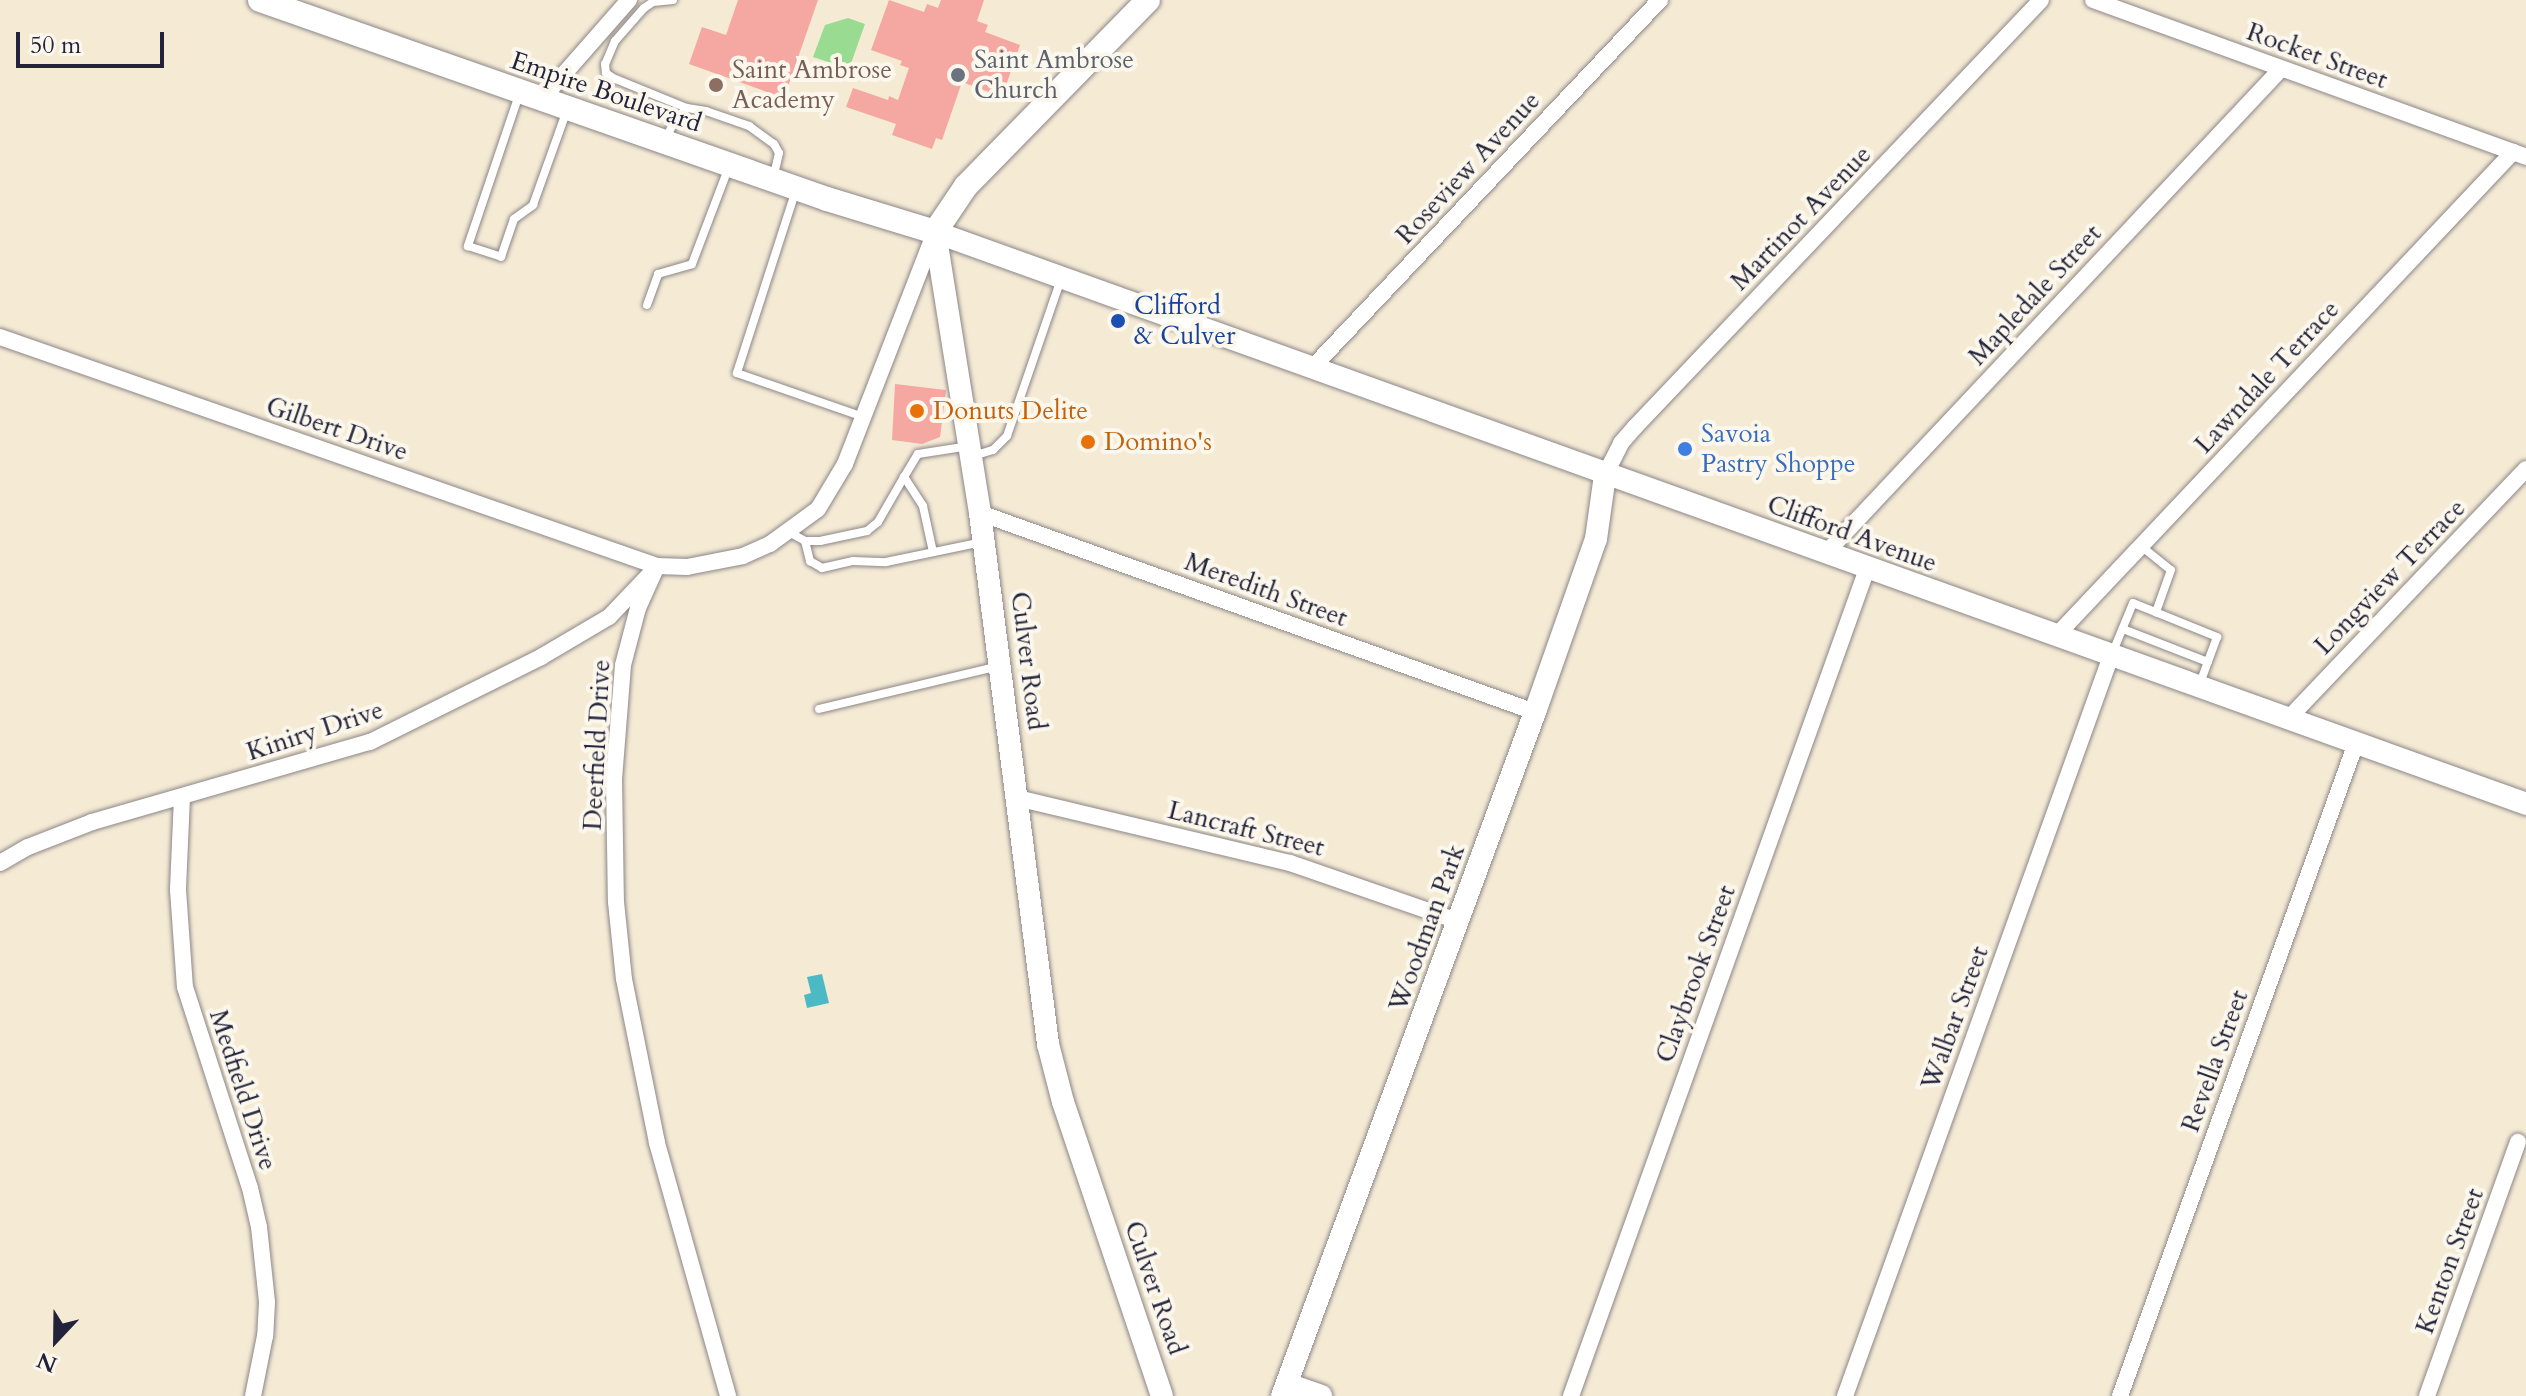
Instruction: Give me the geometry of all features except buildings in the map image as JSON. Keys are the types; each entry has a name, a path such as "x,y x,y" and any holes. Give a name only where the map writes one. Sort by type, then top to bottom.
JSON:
{"main road":[{"path":"935,232 984,167 1148,0"},
{"name":"Empire Boulevard","path":"276,2 729,165 935,232"},
{"name":"Clifford Avenue","path":"935,232 1825,554 2524,800"},
{"name":"Culver Road","path":"935,232 980,513 1053,1071 1162,1396"},
{"name":"Woodman Park","path":"1284,1390 1460,922 1596,539 1605,475"},
{"path":"1284,1390 1321,1396"}],"street":[{"path":"531,95 629,0"},
{"name":"Roseview Avenue","path":"1311,369 1660,0"},
{"name":"Martinot Avenue","path":"1605,475 1621,443 1635,427 2041,0"},
{"name":"Rocket Street","path":"2093,0 2520,154"},
{"name":"Mapledale Street","path":"1825,554 2281,69"},
{"name":"Lawndale Terrace","path":"2056,636 2520,154"},
{"path":"657,566 713,565 743,556 789,532 818,509 833,487 863,417 935,232"},
{"name":"Gilbert Drive","path":"0,337 657,566"},
{"name":"Longview Terrace","path":"2288,719 2526,469"},
{"name":"Meredith Street","path":"980,513 1535,712"},
{"name":"Kiniry Drive","path":"0,863 28,847 92,822 335,755 434,712 609,617 657,566"},
{"name":"Deerfield Drive","path":"657,566 638,608 623,665 614,779 616,902 624,979 657,1143 728,1396"},
{"name":"Claybrook Street","path":"1571,1396 1867,569"},
{"name":"Walbar Street","path":"1845,1396 2111,656"},
{"name":"Revella Street","path":"2120,1396 2356,743"},
{"name":"Medfield Drive","path":"182,797 178,890 185,987 192,1017 250,1188 259,1227 267,1302 265,1336 253,1396"},
{"name":"Lancraft Street","path":"1017,798 1290,863 1460,922"},
{"name":"Kenton Street","path":"2427,1396 2518,1142"}],"lane":[{"path":"673,0 653,2 644,8 615,41 605,64 606,73 687,108 706,111 762,133 779,153 785,184 737,373 863,417"},
{"path":"596,34 615,41"},
{"path":"531,95 468,246 501,257 514,219 533,205 568,108"},
{"path":"664,142 675,120 687,108"},
{"path":"647,305 658,274 692,264 729,165"},
{"path":"789,532 805,541 867,531 878,522 918,454 993,450 1007,436 1062,279"},
{"path":"904,477 923,506 933,552"},
{"path":"805,541 810,561 822,568 853,561 886,562 984,542"},
{"path":"2141,546 2171,570 2156,612"},
{"path":"2111,656 2133,603 2217,637 2199,687"},
{"path":"2123,629 2208,662"},
{"path":"819,709 1000,666"}],"green space":[{"path":"848,18 865,24 849,69 813,57 825,25"}],"water":[{"path":"822,974 829,1003 807,1008 804,995 811,993 807,977"}],"place":[{"name":"Saint Ambrose Church","path":"958,75"},
{"name":"Saint Ambrose Academy","path":"716,85"},
{"name":"Clifford & Culver","path":"1118,321"},
{"name":"Donuts Delite","path":"917,411"},
{"name":"Domino's","path":"1088,442"},
{"name":"Savoia Pastry Shoppe","path":"1685,449"}]}
